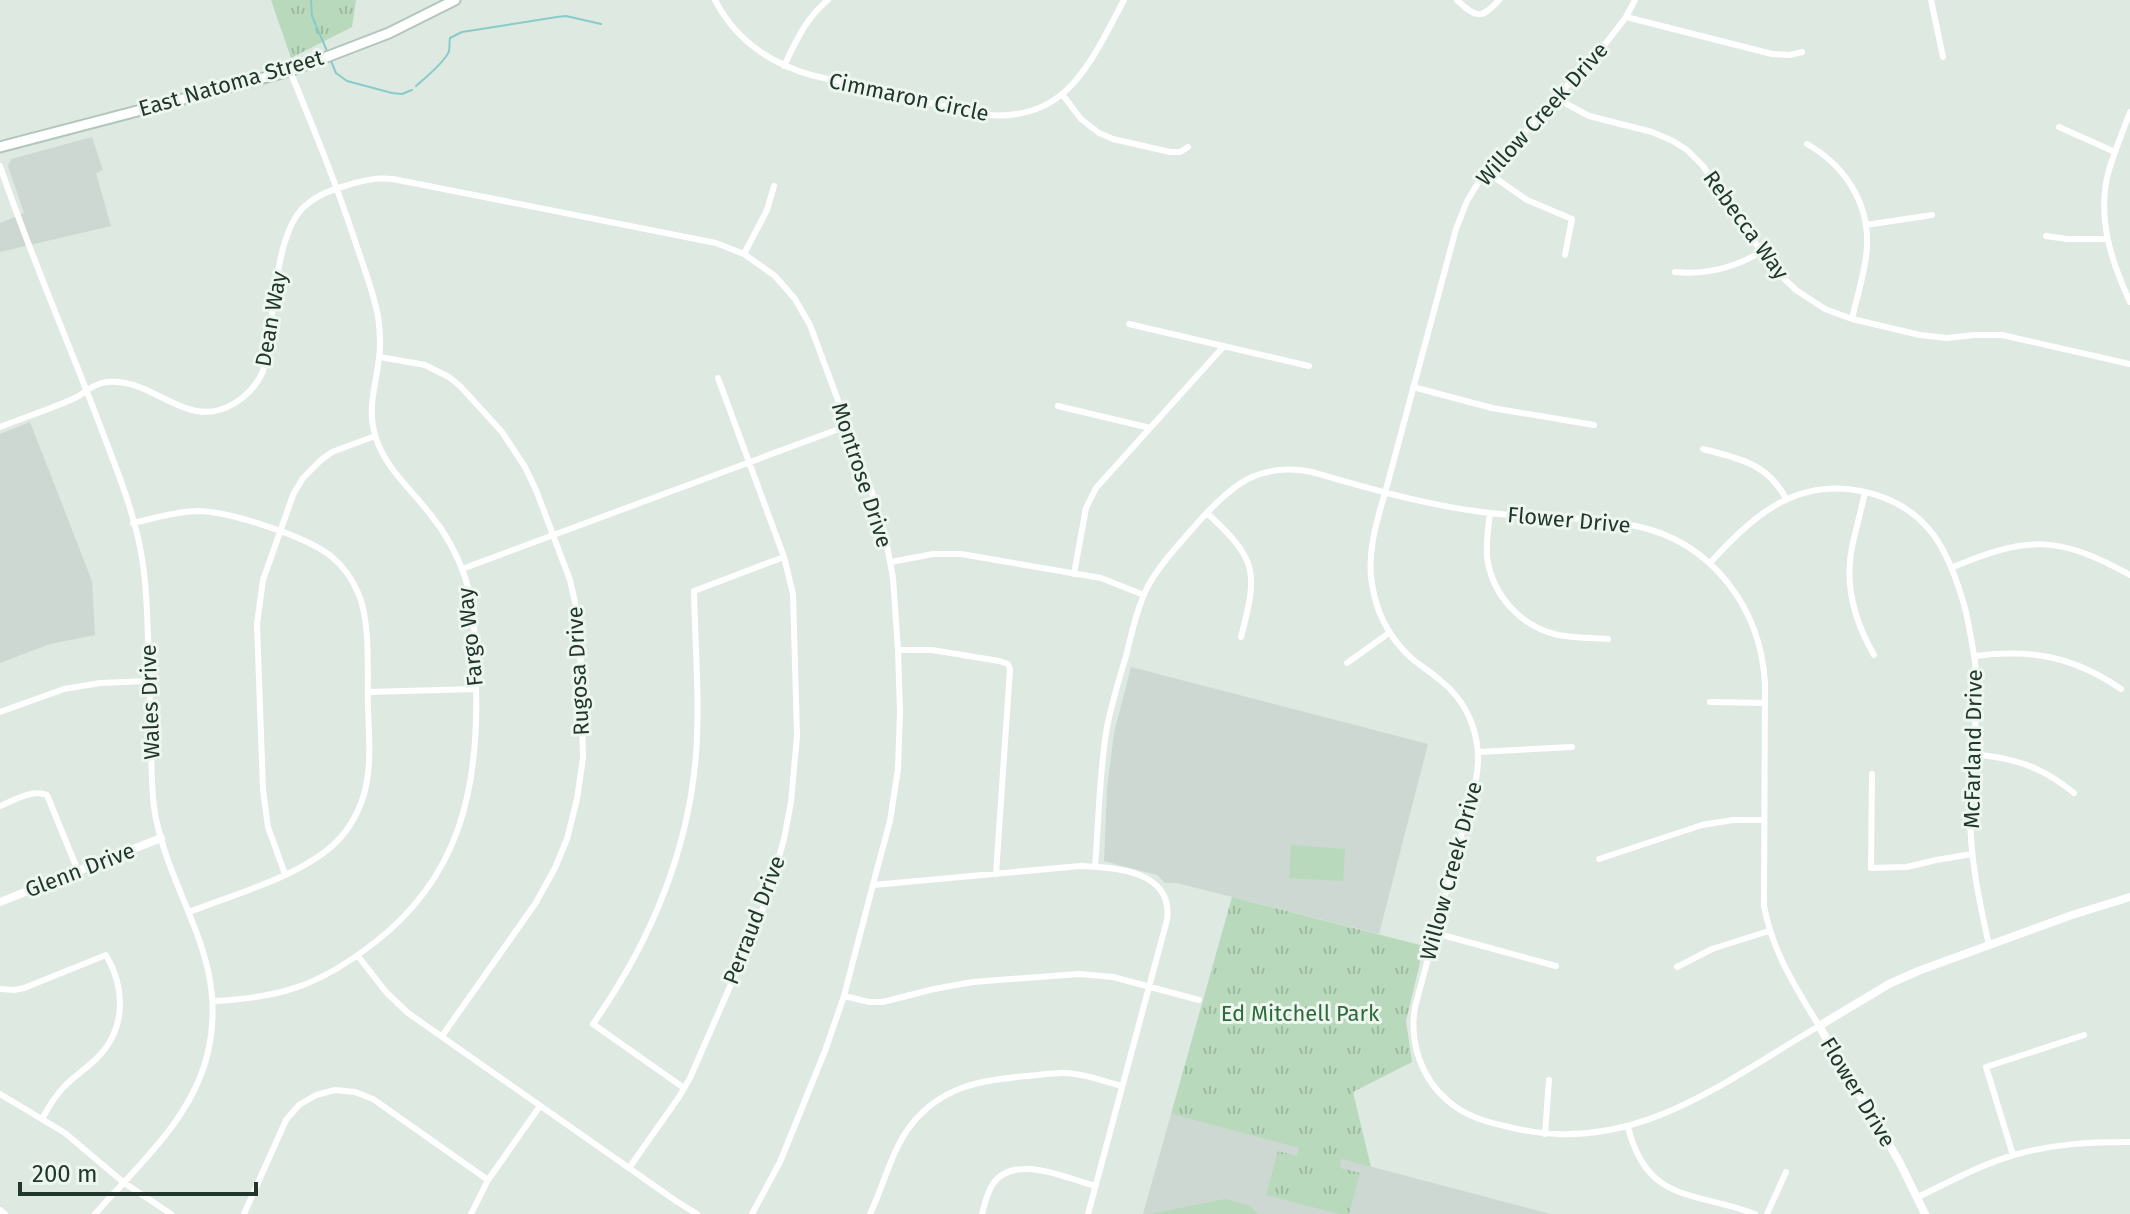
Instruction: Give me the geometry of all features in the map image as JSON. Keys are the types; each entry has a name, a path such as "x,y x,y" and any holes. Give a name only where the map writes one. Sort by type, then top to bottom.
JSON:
{"main road":[{"name":"East Natoma Street","path":"0,147 303,67 369,41 455,0"}],"street":[{"name":"Cimmaron Circle","path":"715,0 740,35 763,55 784,66 989,116 1023,113 1062,94 1087,69 1124,0"},
{"path":"784,66 802,27 828,0"},
{"path":"1457,0 1473,14 1479,15 1488,12 1499,0"},
{"name":"Willow Creek Drive","path":"1635,0 1606,43 1487,172 1467,201 1373,539 1370,571 1374,597 1389,633 1407,654 1449,687 1458,698 1472,722 1478,752 1476,780 1414,1014 1416,1048 1425,1074 1442,1096 1458,1109 1470,1116 1519,1130 1580,1134 1628,1127 1686,1105 1889,984 1989,945 2130,897"},
{"path":"1931,0 1943,57"},
{"path":"1626,17 1772,54 1802,52"},
{"name":"Fargo Way","path":"213,1001 288,991 330,974 358,956 408,913 437,874 453,843 462,818 476,748 474,626 462,569 438,524 390,466 375,436 371,403 380,357 377,311 337,189 290,71"},
{"path":"1062,94 1087,124 1106,136 1170,152 1180,152 1188,147"},
{"name":"Rebecca Way","path":"1557,96 1589,116 1652,132 1687,150 1710,175 1771,266 1796,290 1825,309 1852,319 1934,338 2002,335 2130,364"},
{"path":"2130,112 2106,188 2105,220 2114,265 2130,302"},
{"path":"2059,127 2115,152"},
{"path":"1807,144 1844,173 1858,197 1866,225 1866,260 1852,319"},
{"name":"Wales Drive","path":"0,166 115,465 133,523 144,575 153,797 161,838 207,961 213,1001 208,1054 188,1103 169,1131 95,1214"},
{"path":"1487,172 1527,200 1572,219 1565,255"},
{"name":"Montrose Drive","path":"337,189 373,178 393,179 709,241 744,254 775,276 803,311 877,507 891,562 898,650 898,769 890,821 844,996 780,1162 752,1214"},
{"path":"744,254 767,210 774,186"},
{"name":"Dean Way","path":"0,427 105,382 142,387 181,408 200,412 226,408 243,398 263,371 287,231 304,207 316,197 337,189"},
{"path":"1866,225 1932,215"},
{"path":"2046,236 2107,239"},
{"path":"1675,272 1699,273 1725,269 1761,252"},
{"path":"2120,281 2130,277"},
{"path":"1129,324 1309,366"},
{"path":"1074,574 1084,516 1092,495 1224,346"},
{"name":"Rugosa Drive","path":"380,357 437,370 460,386 502,432 536,490 573,591 580,632 583,737 577,799 567,839 545,886 442,1036"},
{"name":"Perraud Drive","path":"629,1168 684,1088 759,920 774,875 794,773 793,594 784,557 718,378"},
{"path":"1413,387 1492,408 1594,425"},
{"path":"1058,406 1150,428"},
{"path":"462,569 847,426"},
{"path":"285,874 273,845 264,809 257,624 263,580 293,495 311,468 332,452 375,436"},
{"path":"1703,449 1743,459 1757,466 1774,480 1786,499"},
{"name":"Flower Drive","path":"1095,866 1108,725 1137,612 1169,556 1224,495 1239,483 1274,470 1312,472 1385,493 1455,508 1638,526 1670,537 1710,563 1733,588 1755,628 1762,656 1765,703 1763,887 1769,931 1783,966 1900,1163 1925,1214"},
{"name":"McFarland Drive","path":"1710,563 1767,509 1786,499 1825,489 1865,492 1891,501 1913,515 1932,533 1953,567 1975,656 1970,815 1972,854 1989,945"},
{"path":"1865,492 1852,549 1849,579 1858,624 1874,655"},
{"path":"133,523 181,512 211,512 240,518 322,549 353,582 365,619 369,769 362,800 347,828 330,848 304,866 189,912"},
{"path":"1207,513 1237,542 1248,562 1252,593 1241,637"},
{"path":"1490,513 1487,542 1489,568 1498,591 1514,611 1545,631 1608,639"},
{"path":"1953,567 2003,548 2047,544 2091,554 2130,575"},
{"path":"891,562 950,553 1114,582 1144,595"},
{"path":"684,1088 593,1024 627,972 647,934 662,899 683,832 694,779 697,733 694,591 784,557"},
{"path":"1347,663 1389,633"},
{"path":"898,650 932,650 1008,664 996,874"},
{"path":"1975,656 2017,653 2054,658 2089,670 2121,689"},
{"path":"0,712 43,695 75,687 149,681"},
{"path":"368,692 476,689"},
{"path":"1710,702 1765,703"},
{"path":"1478,752 1572,747"},
{"path":"1973,754 2024,763 2050,775 2074,793"},
{"path":"1872,774 1871,868 1907,867 1972,854"},
{"path":"0,806 35,792 47,795 78,871"},
{"path":"1599,859 1702,825 1733,820 1763,820"},
{"name":"Glenn Drive","path":"0,902 161,838"},
{"path":"873,885 1095,866 1147,878 1166,898 1167,920 1088,1214"},
{"path":"1677,967 1712,949 1769,931"},
{"path":"1435,933 1556,966"},
{"path":"0,989 20,989 106,955 116,975 120,1008 111,1040 98,1057 61,1089 42,1119"},
{"path":"358,956 397,1003 697,1214"},
{"path":"844,996 883,1002 963,984 1093,974 1199,1000"},
{"path":"2013,1155 1986,1067 2084,1035"},
{"path":"870,1214 910,1126 932,1104 952,1091 987,1080 1060,1073 1122,1086"},
{"path":"1545,1134 1549,1080"},
{"path":"244,1214 290,1115 310,1098 335,1090 355,1092 373,1099 488,1180"},
{"path":"0,1094 73,1140 123,1182 171,1214"},
{"path":"471,1214 488,1180 540,1106"},
{"path":"1628,1127 1640,1162 1661,1183 1683,1193 1755,1214"},
{"path":"1918,1197 1973,1170 2013,1155 2057,1145 2130,1142"},
{"path":"982,1214 993,1184 1016,1168 1033,1169 1095,1186"},
{"path":"1767,1214 1786,1172"},
{"path":"0,1210 5,1214"}],"shaded area":[{"path":"92,137 103,170 96,173 111,226 0,252 0,223 24,213 8,166 11,159"},
{"path":"30,422 92,581 95,635 50,644 0,663 0,434"},
{"path":"1131,667 1428,744 1379,934 1177,883 1165,883 1157,875 1104,861 1107,789 1114,733"},
{"path":"1171,1114 1551,1214 1143,1214"}],"green space":[{"path":"271,0 356,0 352,27 291,58"},
{"path":"1291,845 1345,849 1343,881 1289,878"},
{"name":"Ed Mitchell Park","path":"1232,897 1424,946 1406,1021 1412,1062 1353,1092 1371,1167 1341,1159 1340,1168 1360,1173 1349,1214 1266,1195 1278,1151 1297,1156 1299,1148 1171,1114"},
{"path":"1225,1199 1250,1206 1258,1214 1151,1214"}],"waterway":[{"path":"311,0 312,16 327,51"},
{"path":"416,86 447,55 450,38 462,32 566,16 601,24"},
{"path":"331,61 336,73 347,81 392,93 402,94 412,90"}]}
